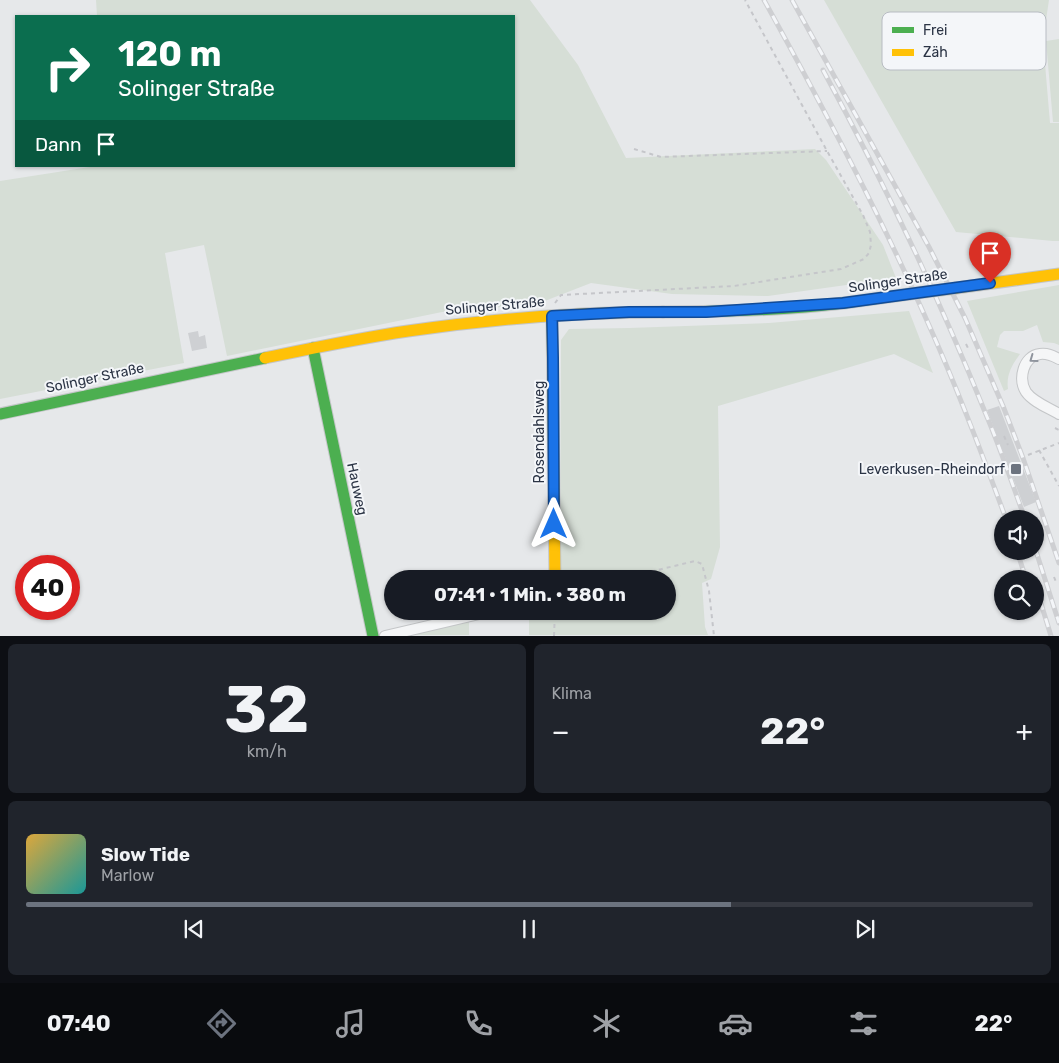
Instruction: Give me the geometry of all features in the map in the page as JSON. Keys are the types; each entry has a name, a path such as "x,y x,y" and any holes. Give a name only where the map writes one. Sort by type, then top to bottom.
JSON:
{"main road":[{"name":"Solinger Straße","path":"0,414 312,348 407,330 552,316 629,312 706,312 843,303 1059,274"},
{"name":"Rosendahlsweg","path":"552,316 555,570"},
{"name":"Hauweg","path":"312,348 373,636"}],"street":[{"path":"1059,359 1050,354 1040,354 1031,357 1022,374 1023,384 1027,393 1036,401 1059,414"},
{"path":"385,636 453,620"}],"path":[{"path":"552,316 554,305 561,295 734,286 841,269 864,259 869,252 872,245 870,232 863,215 745,0"},
{"path":"634,148 661,157 827,151"},
{"path":"966,344 968,348"},
{"path":"1055,428 1059,430"},
{"path":"1004,436 1008,445"},
{"path":"1028,455 1059,443"},
{"path":"1039,450 1059,486"},
{"path":"658,570 695,561 702,564 709,591 714,636"},
{"path":"1054,577 1056,582"},
{"path":"554,636 555,620"}],"shaded area":[{"path":"96,0 530,0 578,65 626,158 815,149 826,160 883,245 896,278 768,296 672,294 591,283 537,304 442,312 227,356 204,245 165,253 184,363 0,399 0,181 90,167 515,167 515,15 97,15"},
{"path":"824,0 1049,0 1046,20 1046,12 882,12 882,70 1046,70 1050,123 1059,123 1059,241 956,232"},
{"path":"1059,39 1059,122 1053,122 1046,41"},
{"path":"1059,285 1059,345 1043,342 1037,325 1023,331 1004,331 1000,335 997,347 1020,354 1010,370 1008,389 1004,391 967,301"},
{"path":"909,311 933,373 894,354 718,406 720,547 711,579 702,583 705,627 708,635 529,635 529,620 676,620 676,570 560,570 561,340 569,329 769,323"},
{"path":"469,621 469,635 404,635"}],"building":[{"path":"198,331 199,337 205,335 207,348 192,351 188,333"},
{"path":"999,406 1036,502 1024,507 987,410"}],"railway":[{"path":"764,0 852,164 913,289 961,401 1003,510"},
{"path":"792,0 929,247 965,318 1023,458 1059,563"},
{"path":"823,70 867,154 929,282 967,368 1022,510"},
{"path":"1020,560 1023,570"},
{"path":"1039,560 1059,623"},
{"path":"1044,613 1051,636"}],"traffic: fast":[{"path":"663,312 799,307 909,294"},
{"path":"313,348 373,636"},
{"path":"0,414 265,358"}],"traffic: slow":[{"path":"956,288 1059,274"},
{"path":"909,294 956,288"},
{"path":"265,358 336,343 471,323 567,315 663,312"},
{"path":"552,316 555,570"}],"place":[{"name":"Leverkusen-Rheindorf","path":"1016,469"}],"route":[{"path":"554,524 552,316 781,308 843,303 990,283"}]}
